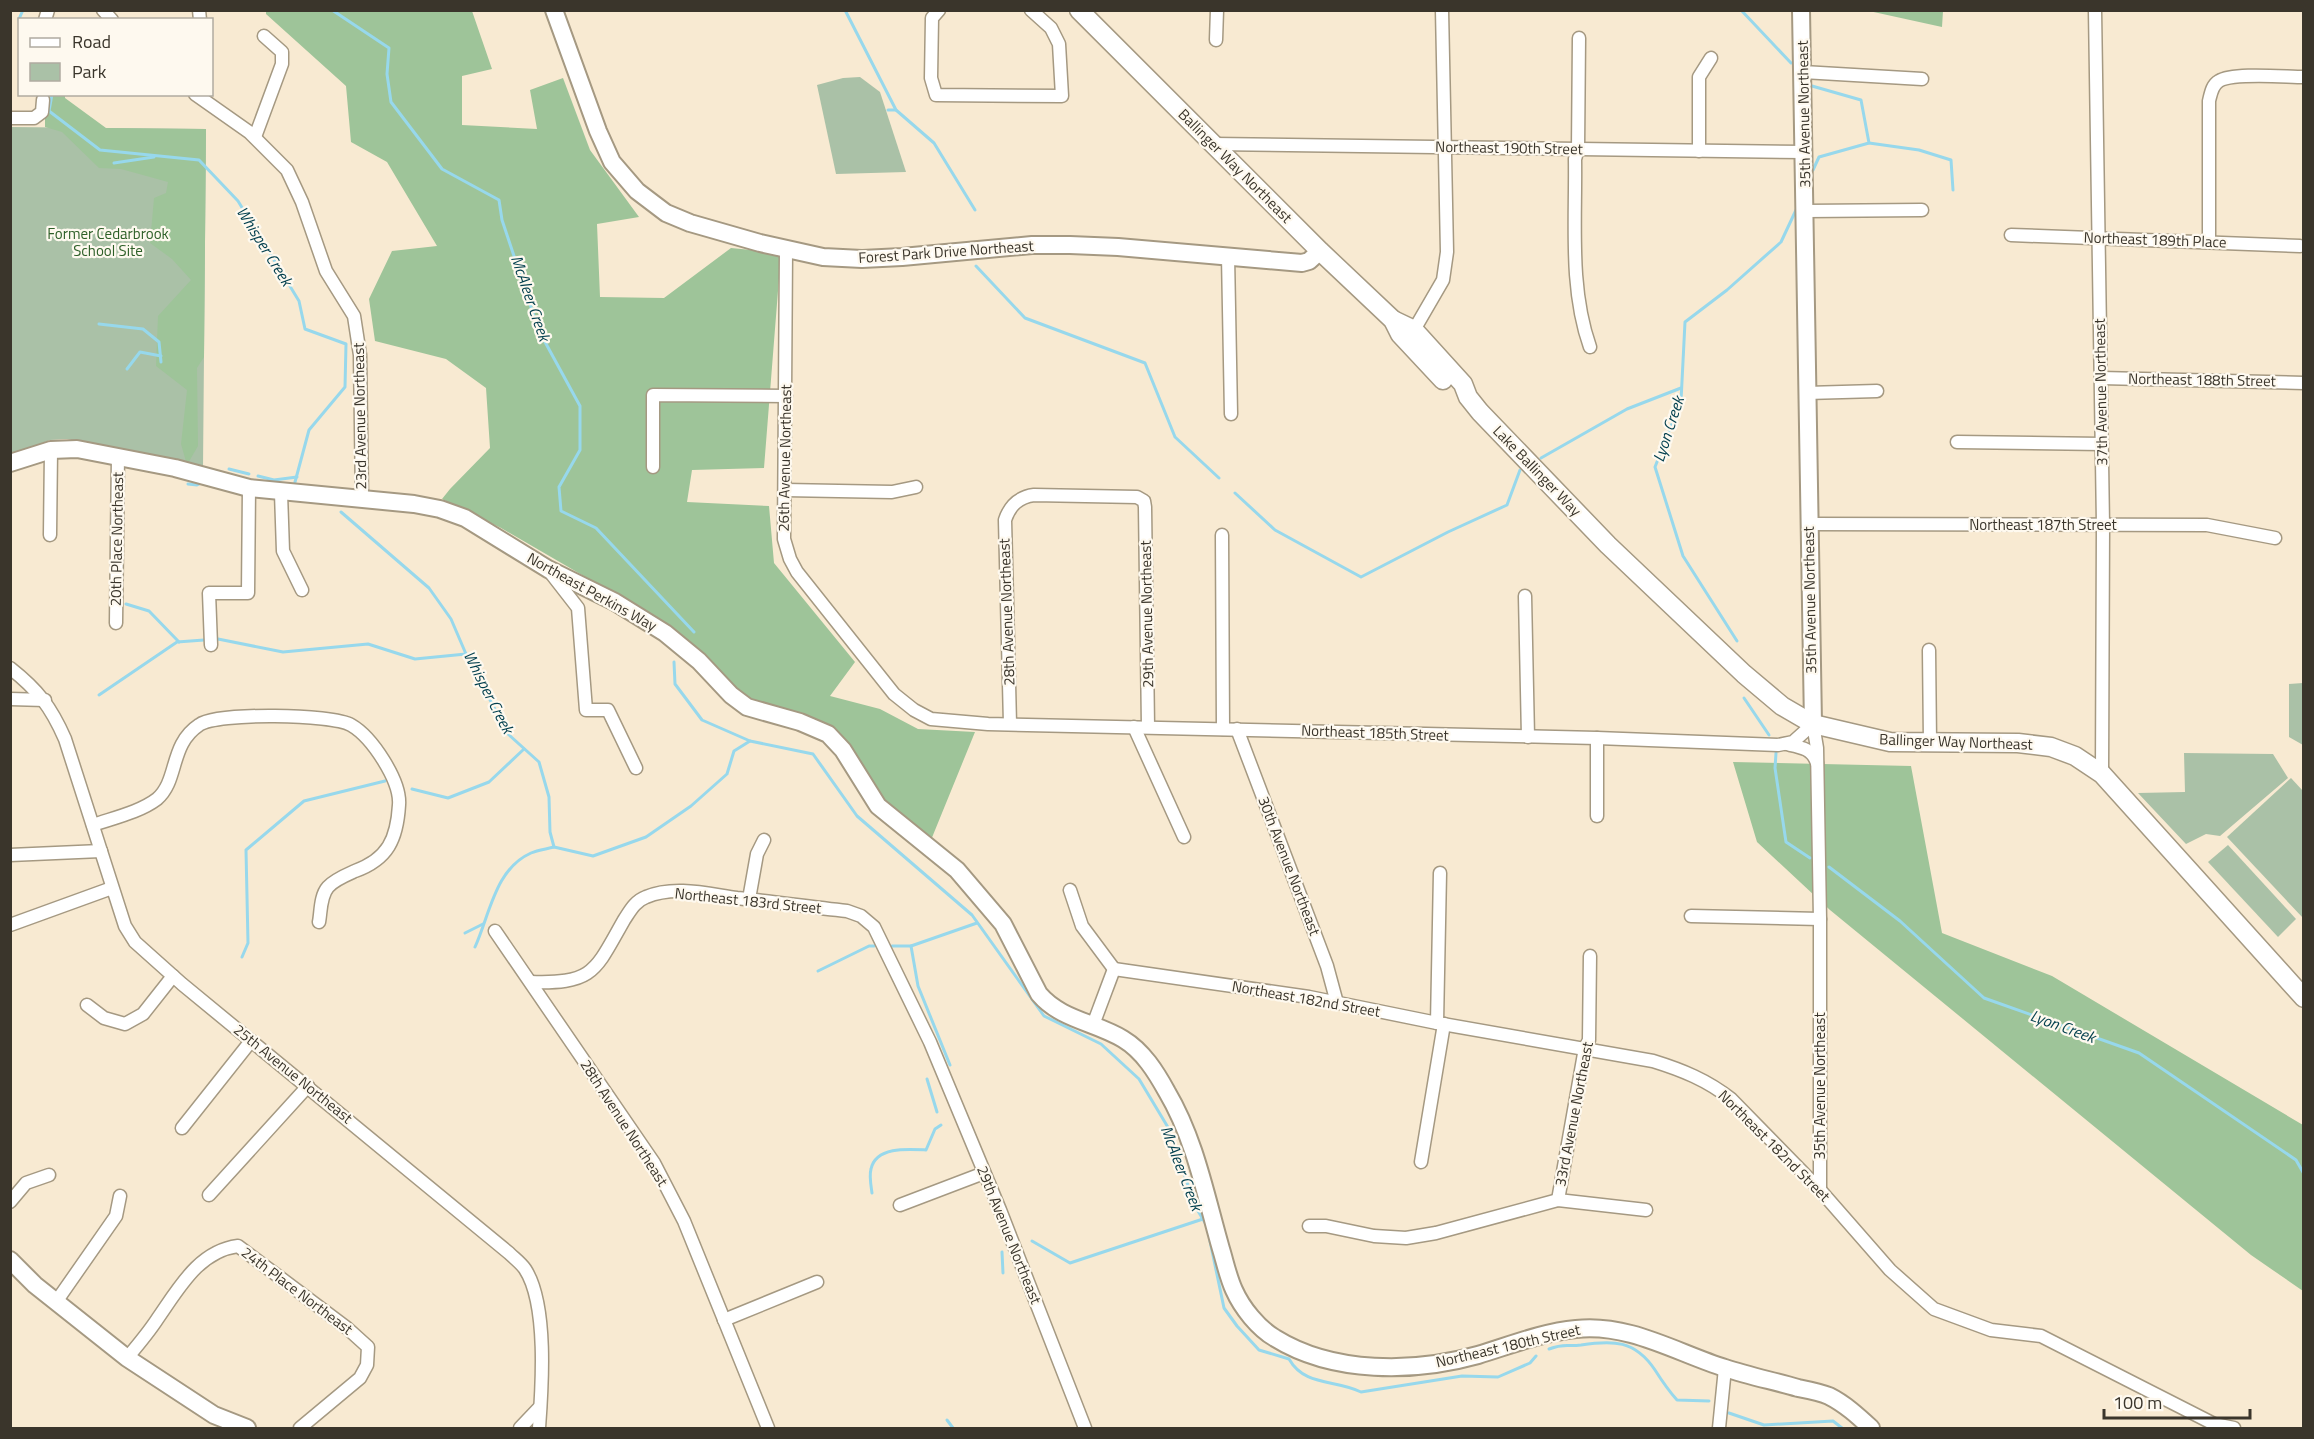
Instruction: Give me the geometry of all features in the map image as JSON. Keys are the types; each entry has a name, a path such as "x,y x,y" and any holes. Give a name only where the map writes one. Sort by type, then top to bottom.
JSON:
{"main road":[{"name":"Ballinger Way Northeast","path":"1079,10 1320,251 1393,320"},
{"name":"Lake Ballinger Way","path":"1393,320 1414,330 1463,384 1468,397 1514,448 1608,544"},
{"name":"Lake Ballinger Way","path":"1393,320 1400,334 1456,394 1468,397"},
{"name":"Ballinger Way Northeast","path":"1608,544 1743,674 1782,706 1813,724 1890,742 2018,743 2051,747 2075,756 2102,774 2304,998"}],"street":[{"name":"Forest Park Drive Northeast","path":"554,10 598,131 612,162 637,191 666,213 690,224 786,250 823,257 862,259 1032,245 1070,245 1302,263 1309,261 1320,251"},
{"path":"939,10 932,18 931,78 936,94 1062,96 1059,44 1051,28 1031,10"},
{"path":"1216,40 1217,10"},
{"path":"1414,330 1438,291 1446,268 1442,10"},
{"name":"35th Avenue Northeast","path":"1802,10 1809,524 1820,919 1820,1190"},
{"name":"37th Avenue Northeast","path":"2096,10 2103,525 2104,729 2102,774"},
{"path":"255,137 282,64 282,52 264,36"},
{"path":"1579,38 1578,149 1575,159 1576,259 1580,311 1590,347"},
{"path":"1699,151 1699,77 1711,58"},
{"path":"1803,72 1922,79"},
{"path":"2209,242 2209,101 2211,89 2219,81 2232,76 2304,77"},
{"name":"23rd Avenue Northeast","path":"198,96 229,116 255,137 287,170 302,202 326,271 350,307 357,327 360,355 362,498"},
{"path":"10,118 34,118 42,112 43,100"},
{"name":"Northeast 190th Street","path":"1213,144 1805,152"},
{"path":"1806,211 1922,210"},
{"name":"Northeast 189th Place","path":"2011,235 2300,246"},
{"name":"26th Avenue Northeast","path":"786,250 784,539 790,559 797,572 894,694 914,710 931,719"},
{"path":"1228,256 1231,414"},
{"name":"Northeast 188th Street","path":"2101,378 2304,383"},
{"path":"1807,393 1877,391"},
{"path":"653,467 653,394 786,396"},
{"path":"1957,442 2102,444"},
{"name":"Northeast Perkins Way","path":"10,464 51,450 77,449 118,456 249,488 281,493 362,498 440,509 465,518 548,569 615,602 665,633 699,661 731,695 747,707 800,722 828,734 843,750 878,806 957,870 1003,924 1039,994 1060,1013 1093,1025"},
{"path":"50,535 51,450"},
{"name":"20th Place Northeast","path":"116,623 118,456"},
{"path":"785,490 892,492 916,487"},
{"path":"211,645 210,593 248,593 249,488"},
{"path":"281,493 283,551 302,590"},
{"name":"28th Avenue Northeast","path":"1010,724 1005,520 1008,510 1024,497 1034,495 1137,497 1144,501"},
{"name":"29th Avenue Northeast","path":"1144,501 1148,727"},
{"name":"Northeast 187th Street","path":"1809,524 2207,525 2275,538"},
{"path":"1222,535 1223,729"},
{"path":"548,569 578,609 586,710 608,710 636,768"},
{"path":"1525,596 1528,737"},
{"path":"1929,650 1930,742"},
{"path":"10,668 45,700"},
{"path":"10,699 45,700"},
{"name":"25th Avenue Northeast","path":"45,700 65,739 125,926 135,942 525,1268 534,1288 539,1312 542,1364 538,1428"},
{"path":"93,825 143,807 157,798 167,786 177,750 200,724 217,719 274,717 339,720 352,725 386,765 396,786 400,802 397,824 393,840 382,857 369,866 337,880 327,888 322,901 319,922"},
{"name":"Northeast 185th Street","path":"931,719 1010,724 1785,744 1805,748 1812,753 1817,764"},
{"path":"1785,744 1794,742 1813,724"},
{"path":"1134,727 1184,837"},
{"name":"30th Avenue Northeast","path":"1237,729 1327,966 1337,1003"},
{"path":"1597,738 1597,816"},
{"path":"749,899 757,854 764,840"},
{"path":"10,855 101,851"},
{"path":"1421,1162 1441,1024 1440,873"},
{"path":"10,925 112,888"},
{"path":"1070,890 1082,926 1114,969 1093,1025"},
{"name":"Northeast 183rd Street","path":"531,982 560,983 588,975 598,966 632,907 645,897 678,891 847,911 861,916 873,927 930,1042"},
{"path":"1691,916 1820,919"},
{"name":"28th Avenue Northeast","path":"495,931 654,1162 684,1221 768,1428"},
{"name":"33rd Avenue Northeast","path":"1558,1200 1585,1048 1589,1040 1590,956"},
{"name":"Northeast 182nd Street","path":"1114,969 1337,1003 1441,1024 1653,1060 1686,1071 1715,1086 1731,1099 1820,1190 1890,1270 1934,1309 1990,1330 2041,1336 2214,1424 2234,1428"},
{"path":"87,1005 104,1018 125,1024 142,1014 173,976"},
{"name":"Northeast 180th Street","path":"1093,1025 1124,1039 1147,1059 1169,1094 1189,1140 1234,1290 1251,1317 1272,1336 1283,1342 1314,1357 1368,1366 1403,1366 1452,1361 1543,1335 1599,1327 1638,1336 1725,1368 1827,1395 1854,1411 1871,1428"},
{"path":"182,1128 251,1041"},
{"name":"29th Avenue Northeast","path":"930,1042 1085,1428"},
{"path":"209,1195 308,1086"},
{"path":"900,1205 984,1173"},
{"path":"10,1202 26,1183 49,1175"},
{"path":"56,1302 116,1216 120,1196"},
{"path":"1309,1226 1326,1226 1374,1236 1406,1238 1436,1233 1558,1200 1646,1210"},
{"name":"24th Place Northeast","path":"127,1358 180,1285 195,1269 209,1256 238,1246 368,1347 367,1365 360,1378 300,1428"},
{"path":"10,1260 35,1285 127,1358 214,1415 247,1428"},
{"path":"724,1320 817,1282"},
{"path":"1719,1428 1725,1368"},
{"path":"520,1428 541,1406"}],"green space":[{"path":"266,11 472,11 492,69 462,76 462,125 537,129 530,90 563,78 590,150 639,217 597,224 600,297 664,298 731,248 781,253 764,468 692,470 687,502 769,506 774,563 855,662 830,696 880,709 918,729 975,732 931,840 879,797 845,740 803,714 749,700 663,622 501,528 442,499 490,448 486,388 446,359 375,341 369,299 392,251 437,246 387,162 351,142 346,86 266,14"},
{"path":"1869,11 1943,11 1942,27"},
{"path":"860,77 880,92 906,172 836,174 817,85 843,78"},
{"path":"45,96 65,96 106,128 206,129 204,357 197,368 198,446 187,465 181,444 187,390 156,366 158,316 191,280 172,259 150,243 154,198 166,193 168,182 121,169 99,168 62,132 45,127"},
{"name":"Former Cedarbrook School Site","path":"11,127 206,129 203,469 67,439 50,440 11,455"},
{"path":"2304,683 2303,745 2289,737 2289,684"},
{"path":"2184,753 2273,754 2288,778 2220,836 2206,834 2186,844 2138,793 2185,792"},
{"path":"1733,762 1911,766 1942,933 2052,976 2303,1125 2303,1291 2251,1255 1830,910 1757,842"},
{"path":"2291,778 2303,791 2303,918 2227,837"},
{"path":"2228,845 2296,919 2278,937 2208,862"}],"waterway":[{"name":"Whisper Creek","path":"19,18 23,10"},
{"name":"McAleer Creek","path":"332,10 389,48 387,74 391,102 442,169 499,200 502,220 539,331 580,406 580,450 559,487 561,511 596,528 694,632"},
{"path":"845,10 896,110 934,143 975,210"},
{"name":"Lyon Creek","path":"1741,10 1791,63"},
{"name":"Lyon Creek","path":"1812,86 1861,100 1869,143 1819,157 1813,170"},
{"name":"Whisper Creek","path":"52,96 49,111 100,150 199,160 238,201 299,301 305,329 346,344 345,387 309,430 295,482"},
{"path":"888,110 896,110"},
{"path":"1869,143 1919,150 1951,160 1953,190"},
{"path":"114,163 154,157"},
{"name":"Lyon Creek","path":"1737,641 1683,556 1655,467 1681,401 1685,322 1727,290 1781,242 1796,210"},
{"path":"976,266 1025,318 1145,363 1175,437 1219,478"},
{"path":"99,324 143,329 159,342 161,362"},
{"path":"127,369 140,352 161,356"},
{"path":"1541,458 1627,409 1681,388"},
{"path":"229,469 249,474"},
{"path":"1235,493 1275,530 1361,577 1448,532 1507,505 1520,470"},
{"path":"258,476 274,480 297,477"},
{"path":"188,484 201,483"},
{"name":"Whisper Creek","path":"341,512 429,588 451,619 466,654 508,734 539,762 549,797 550,832 554,847 593,856 646,837 691,806 727,774 734,751 750,741"},
{"path":"126,604 149,611 179,642"},
{"path":"218,639 283,652 368,644 415,659 466,654"},
{"path":"99,695 177,642 204,640"},
{"name":"McAleer Creek","path":"674,662 675,684 702,720 750,741 813,754 857,816 972,915 1044,1016 1101,1044 1139,1079 1169,1129 1195,1206 1207,1226"},
{"name":"Lyon Creek","path":"1744,698 1769,735"},
{"path":"412,789 448,798 489,782 524,749"},
{"name":"Lyon Creek","path":"1776,753 1775,768 1786,842 1810,858"},
{"path":"242,957 248,943 246,850 304,801 385,781"},
{"path":"475,947 495,894 509,870 531,853 554,847"},
{"name":"Lyon Creek","path":"1829,867 1900,921 1984,998 2139,1053 2296,1160 2304,1174"},
{"path":"892,946 911,946 977,923"},
{"path":"465,933 483,924"},
{"path":"818,971 869,946 874,946"},
{"path":"911,946 918,986 950,1065"},
{"path":"927,1079 937,1112"},
{"path":"872,1193 870,1172 879,1156 894,1151 926,1150 935,1129 941,1125"},
{"path":"1032,1241 1070,1263 1203,1219"},
{"name":"McAleer Creek","path":"1210,1241 1224,1308 1237,1326 1259,1350 1289,1359 1303,1374 1312,1378 1361,1392 1462,1376 1498,1377 1530,1363 1536,1356"},
{"path":"1002,1252 1003,1273"},
{"name":"McAleer Creek","path":"1549,1349 1603,1343 1622,1344 1640,1353 1647,1360 1677,1400 1709,1401"},
{"name":"McAleer Creek","path":"1729,1413 1764,1425 1833,1421 1842,1428"},
{"path":"947,1420 953,1428"}]}
